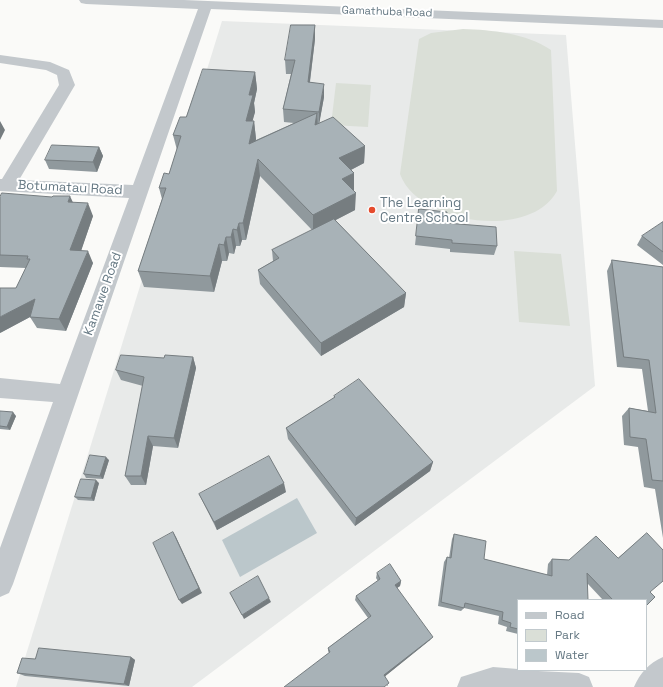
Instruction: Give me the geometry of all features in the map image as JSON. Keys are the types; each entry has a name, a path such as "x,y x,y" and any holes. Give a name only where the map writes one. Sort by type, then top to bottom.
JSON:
{"street":[{"name":"Gamathuba Road","path":"86,0 663,24"},
{"name":"Kamawe Road","path":"0,584 206,5"},
{"path":"0,59 50,66 64,73 67,85 4,185"},
{"name":"Botumatau Road","path":"4,185 140,192"},
{"path":"0,388 67,394"},
{"path":"648,687 663,672"},
{"path":"471,687 493,681 579,687"}],"shaded area":[{"name":"The Learning Centre School","path":"222,21 566,35 595,386 192,687 16,687"}],"green space":[{"path":"463,29 485,30 520,36 541,44 551,50 557,191 543,207 524,216 500,221 475,220 450,215 428,205 411,191 400,174 419,39 431,33"},
{"path":"336,83 371,85 368,127 331,125"},
{"path":"514,251 561,254 570,326 519,322"}],"water":[{"path":"297,498 317,533 240,577 222,540"}],"building":[{"path":"291,25 315,25 308,82 324,84 319,112 283,109 295,60 285,60"},
{"path":"203,69 255,72 249,95 253,95 246,121 254,121 249,144 317,113 315,125 333,117 365,146 339,158 354,173 342,179 356,193 313,215 258,159 243,223 239,223 237,230 233,229 231,237 226,237 224,245 219,244 210,276 138,271 166,188 159,188 164,173 169,174 181,136 173,135 180,117 186,117"},
{"path":"52,145 99,147 93,162 45,160"},
{"path":"2,193 52,197 70,196 68,202 88,203 70,250 88,251 59,319 30,317 35,299 0,317 0,288 16,288 30,259 27,259 28,256 0,255 0,197"},
{"path":"419,209 447,212 446,223 496,227 497,246 452,243 452,240 416,236"},
{"path":"334,219 406,293 321,343 258,270 279,258 272,250"},
{"path":"663,222 663,252 642,236"},
{"path":"612,260 663,267 663,481 652,480 646,439 630,437 629,408 656,413 649,360 624,357"},
{"path":"121,355 164,358 165,355 193,357 174,438 148,436 141,476 125,476 144,377 116,370"},
{"path":"359,379 433,462 356,518 286,428 335,397 334,396"},
{"path":"0,411 13,412 7,427 0,426"},
{"path":"90,455 106,457 100,476 84,474"},
{"path":"269,456 284,483 214,522 199,494"},
{"path":"81,479 96,480 91,498 75,497"},
{"path":"173,532 199,588 179,600 153,543"},
{"path":"647,533 663,550 663,581 650,592 655,597 647,605 647,599 612,599 587,573 588,599 517,599 517,629 510,627 511,623 502,620 503,612 465,603 464,608 441,602 447,557 451,558 454,534 486,541 484,559 552,576 552,559 569,560 596,536 618,558"},
{"path":"390,564 401,581 395,585 433,637 384,675 389,683 384,687 284,687 330,652 328,648 371,616 356,596 380,579 377,573"},
{"path":"258,576 269,598 242,615 230,593"},
{"path":"39,648 131,657 124,684 17,673 22,658 35,659"}],"place":[{"name":"The Learning Centre School","path":"372,210"}]}
